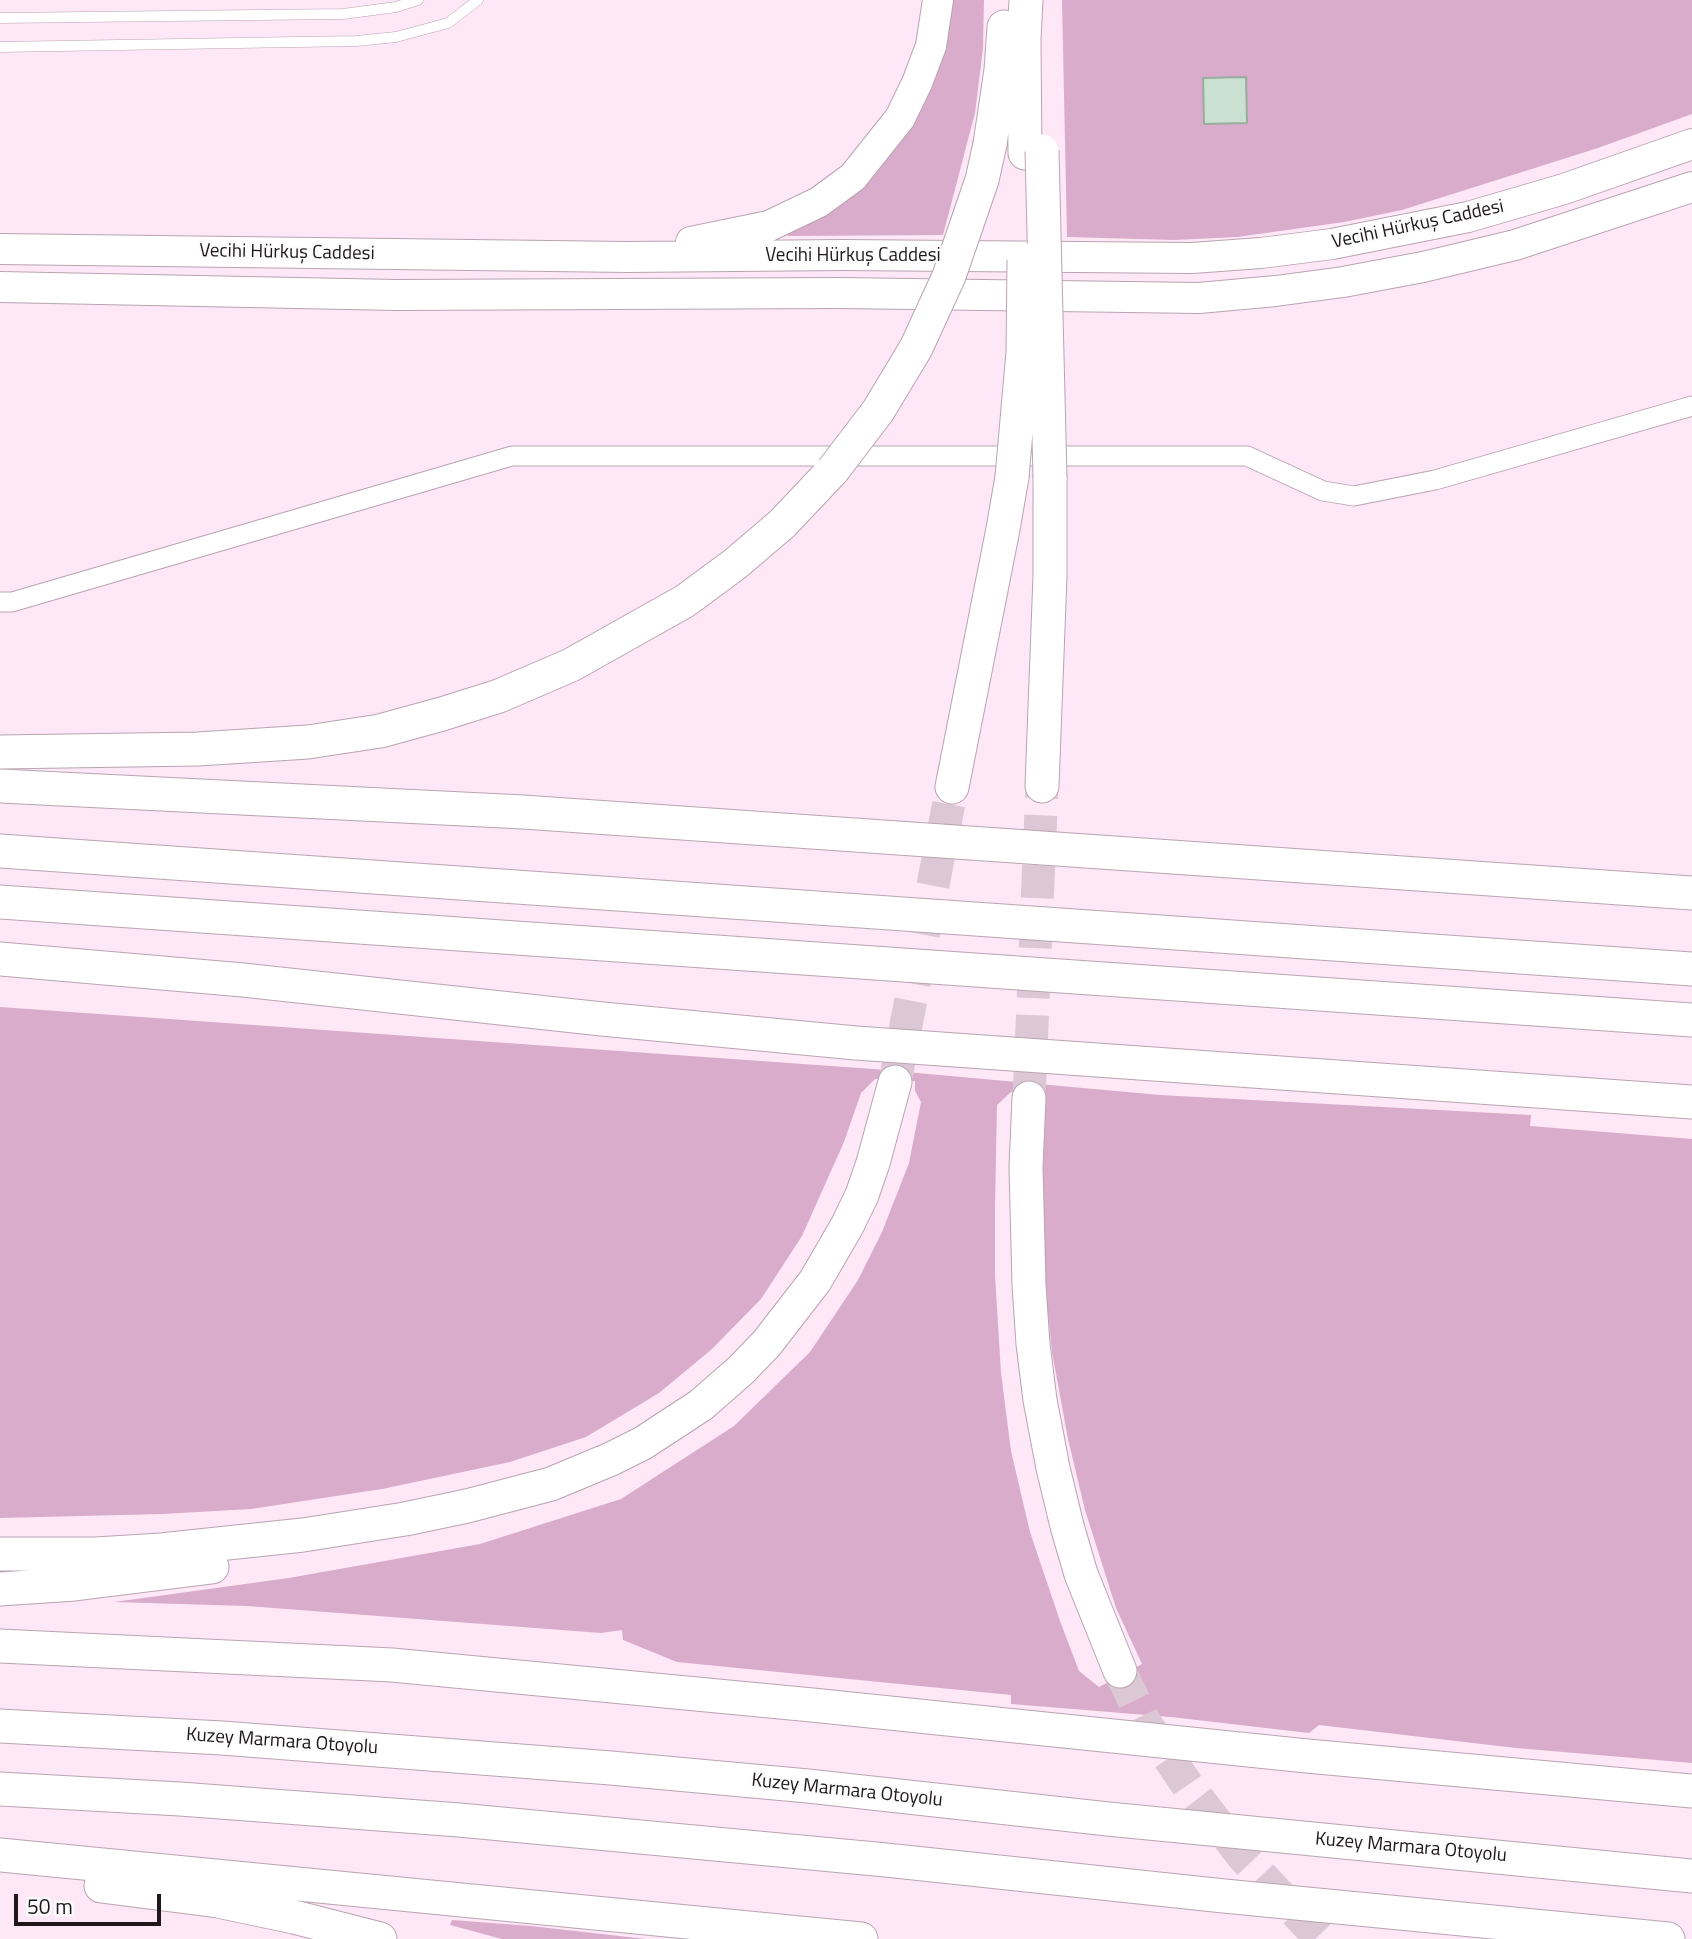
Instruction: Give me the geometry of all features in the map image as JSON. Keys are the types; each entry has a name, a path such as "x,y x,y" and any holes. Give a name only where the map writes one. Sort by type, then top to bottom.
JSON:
{"highway":[{"path":"0,752 198,750 308,742 380,730 499,696 571,665 685,601 735,564 782,524 833,470 878,411 930,319 963,237 982,180 1001,70 1005,0"},
{"path":"1026,0 1024,39 1034,152 1050,478 1050,589 1042,786"},
{"path":"952,787 1012,477 1023,352 1034,152 1039,39 1035,0"},
{"path":"0,786 523,812 1692,893"},
{"path":"0,851 1692,969"},
{"path":"0,902 1692,1020"},
{"path":"0,959 243,980 856,1043 1692,1102"},
{"path":"0,1589 160,1574 275,1558 421,1532 501,1509 538,1495 643,1443 701,1405 741,1370 789,1317 831,1256 862,1195 895,1082"},
{"path":"1029,1098 1026,1167 1028,1271 1040,1400 1053,1468 1074,1550 1101,1627 1121,1671"},
{"path":"0,1554 96,1554 161,1550 303,1535 467,1506 551,1484 582,1472"},
{"path":"0,1646 392,1665 786,1702 1307,1756 1692,1791"},
{"name":"Kuzey Marmara Otoyolu","path":"0,1726 222,1738 597,1767 1692,1876"},
{"path":"0,1789 180,1799 501,1823 1668,1939"},
{"path":"0,1855 861,1939"},
{"path":"0,1877 78,1883 218,1901 380,1939"}],"main road":[{"path":"628,257 769,226 819,202 853,177 900,118 931,46 938,0"},
{"name":"Vecihi Hürkuş Caddesi","path":"0,249 628,257 843,255 1166,259 1261,253 1370,237 1468,217 1564,189 1692,145"},
{"name":"Vecihi Hürkuş Caddesi","path":"0,287 396,295 840,293 1199,298 1330,284 1423,267 1515,245 1692,187"}],"street":[{"path":"0,602 12,602 512,456 1247,456 1322,491 1354,496 1435,480 1692,406"}],"lane":[{"path":"0,18 343,14 396,7 418,0"},
{"path":"0,47 356,41 396,37 448,23 478,0"}],"shaded area":[{"path":"947,0 984,0 983,48 975,113 943,235 788,236 786,234 847,193"},
{"path":"1062,0 1692,0 1692,114 1598,148 1402,210 1344,222 1237,237 1174,240 1067,237"},
{"path":"0,1007 873,1069 1160,1095 1531,1115 1530,1126 1692,1139 1692,1763 1516,1748 1319,1725 1309,1733 1171,1717 1011,1704 1011,1695 677,1662 623,1640 622,1630 601,1633 247,1606 114,1602 289,1578 480,1544 621,1499 734,1426 810,1352 858,1280 882,1232 909,1163 921,1102 915,1091 915,1081 875,1079 861,1093 844,1142 802,1236 761,1299 712,1349 659,1393 586,1437 510,1462 382,1489 251,1509 0,1518","holes":["1011,1092 1038,1096 1044,1273 1052,1352 1068,1439 1085,1510 1116,1608 1142,1664 1099,1687 1079,1671 1030,1532 1011,1451 1001,1373 995,1275 997,1105"]},
{"path":"452,1920 646,1939 502,1939 450,1925"}],"building":[{"path":"1246,77 1247,123 1204,124 1203,78"}],"tunnel":[{"path":"1029,1098 1042,786"},
{"path":"895,1082 952,787"},
{"path":"1120,1671 1144,1721 1188,1786 1245,1859 1321,1939"}]}
